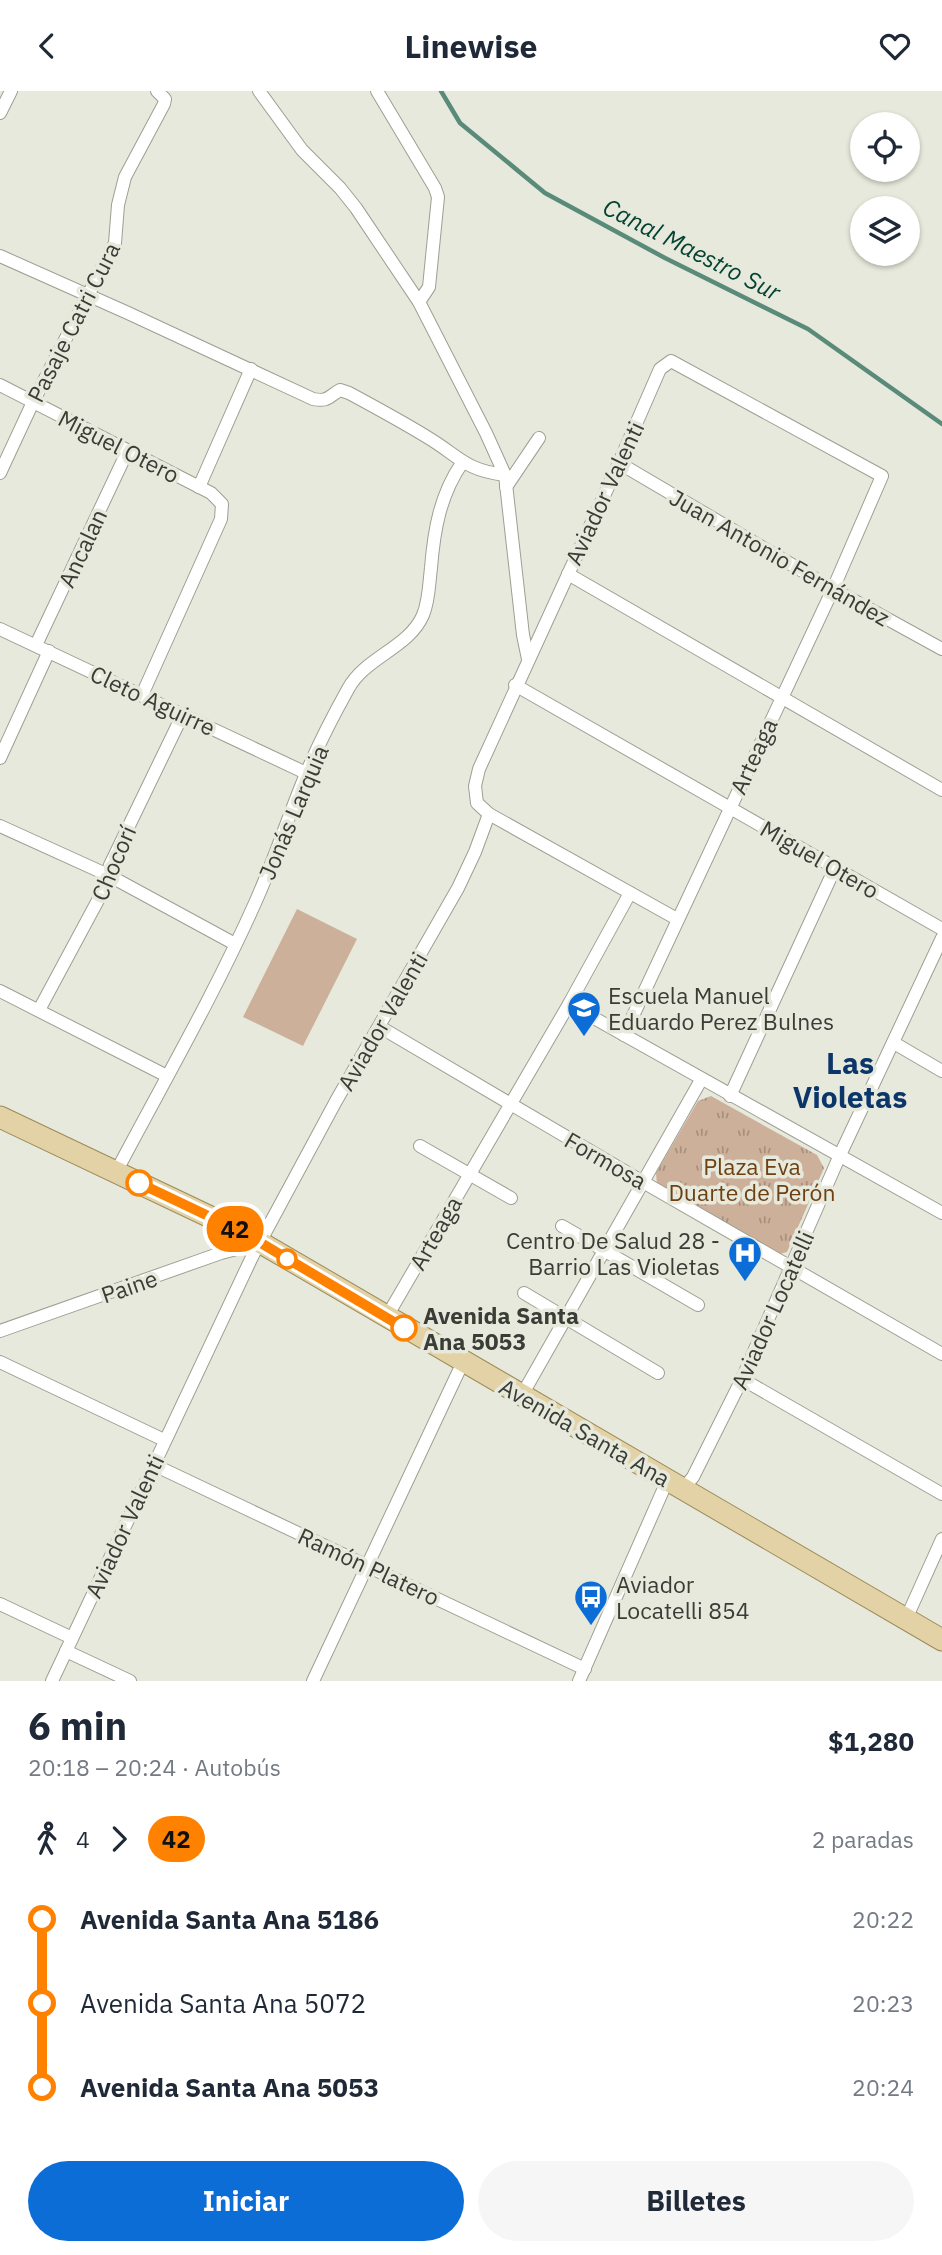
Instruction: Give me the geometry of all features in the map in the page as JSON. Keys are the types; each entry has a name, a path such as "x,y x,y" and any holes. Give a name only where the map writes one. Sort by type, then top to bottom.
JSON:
{"main road":[{"name":"Avenida Santa Ana","path":"0,1117 260,1243 942,1640"}],"street":[{"path":"0,113 11,91"},
{"path":"260,91 302,150 356,208 419,302 486,433 505,481 528,659"},
{"path":"377,91 438,197 429,287 419,302"},
{"name":"Pasaje Catri Cura","path":"0,473 33,402 115,243 120,193 130,167 164,104 159,92"},
{"path":"0,256 313,399 326,401 340,390 349,393 434,442 462,463 505,481"},
{"name":"Aviador Valenti","path":"52,1681 152,1464 260,1243 336,1101 458,888 475,852 489,814 478,803 476,778 515,685 660,369 671,361 882,476"},
{"path":"199,487 251,369"},
{"name":"Miguel Otero","path":"0,385 219,499 223,512 221,519 142,695"},
{"path":"505,481 539,438"},
{"name":"Ancalan","path":"36,645 128,450"},
{"name":"Jonás Larquia","path":"116,1172 235,944 273,860 306,773 357,675 413,631 423,616 440,508 451,479 462,463"},
{"name":"Juan Antonio Fernández","path":"619,463 833,589 942,649"},
{"name":"Arteaga","path":"624,1035 781,695 833,589 882,476"},
{"path":"568,574 942,790"},
{"name":"Cleto Aguirre","path":"0,629 306,773"},
{"path":"0,758 49,651"},
{"name":"Miguel Otero","path":"515,685 942,929"},
{"name":"Chocorí","path":"39,1010 104,889 110,865 183,714"},
{"path":"489,814 677,919"},
{"path":"0,826 108,875 235,944"},
{"path":"730,1095 835,868"},
{"name":"Arteaga","path":"386,1318 569,1004 630,893"},
{"name":"Aviador Locatelli","path":"582,1675 676,1484 693,1477 742,1380 840,1155 942,938"},
{"path":"0,991 167,1076"},
{"path":"569,1004 942,1213"},
{"name":"Formosa","path":"380,1027 942,1354"},
{"path":"894,1043 942,1071"},
{"path":"522,1395 701,1080"},
{"path":"420,1146 511,1198"},
{"path":"562,1226 698,1305"},
{"name":"Paine","path":"0,1331 221,1253 260,1243"},
{"path":"524,1293 658,1373"},
{"path":"0,1362 164,1440"},
{"path":"313,1681 463,1362"},
{"path":"742,1380 942,1494"},
{"name":"Ramón Platero","path":"152,1464 368,1565 582,1675"},
{"path":"906,1619 942,1539"},
{"path":"0,1604 72,1638"},
{"path":"66,1651 130,1681"}],"green space":[{"path":"297,909 357,939 303,1046 243,1017"},
{"name":"Plaza Eva Duarte de Perón","path":"711,1096 817,1155 824,1168 787,1252 776,1255 657,1185 656,1173 698,1101"}],"waterway":[{"name":"Canal Maestro Sur","path":"441,91 460,123 545,193 665,258 808,329 942,424"}],"bus line":[{"name":"42","path":"139,1183 244,1233 404,1328"}],"place":[{"name":"Escuela Manuel Eduardo Perez Bulnes","path":"584,1038"},
{"name":"Centro De Salud 28 - Barrio Las Violetas","path":"745,1283"},
{"name":"Avenida Santa Ana 5053","path":"404,1328"},
{"name":"Aviador Locatelli 854","path":"591,1627"}],"district":[{"name":"Las Violetas","path":"850,1080"}]}
